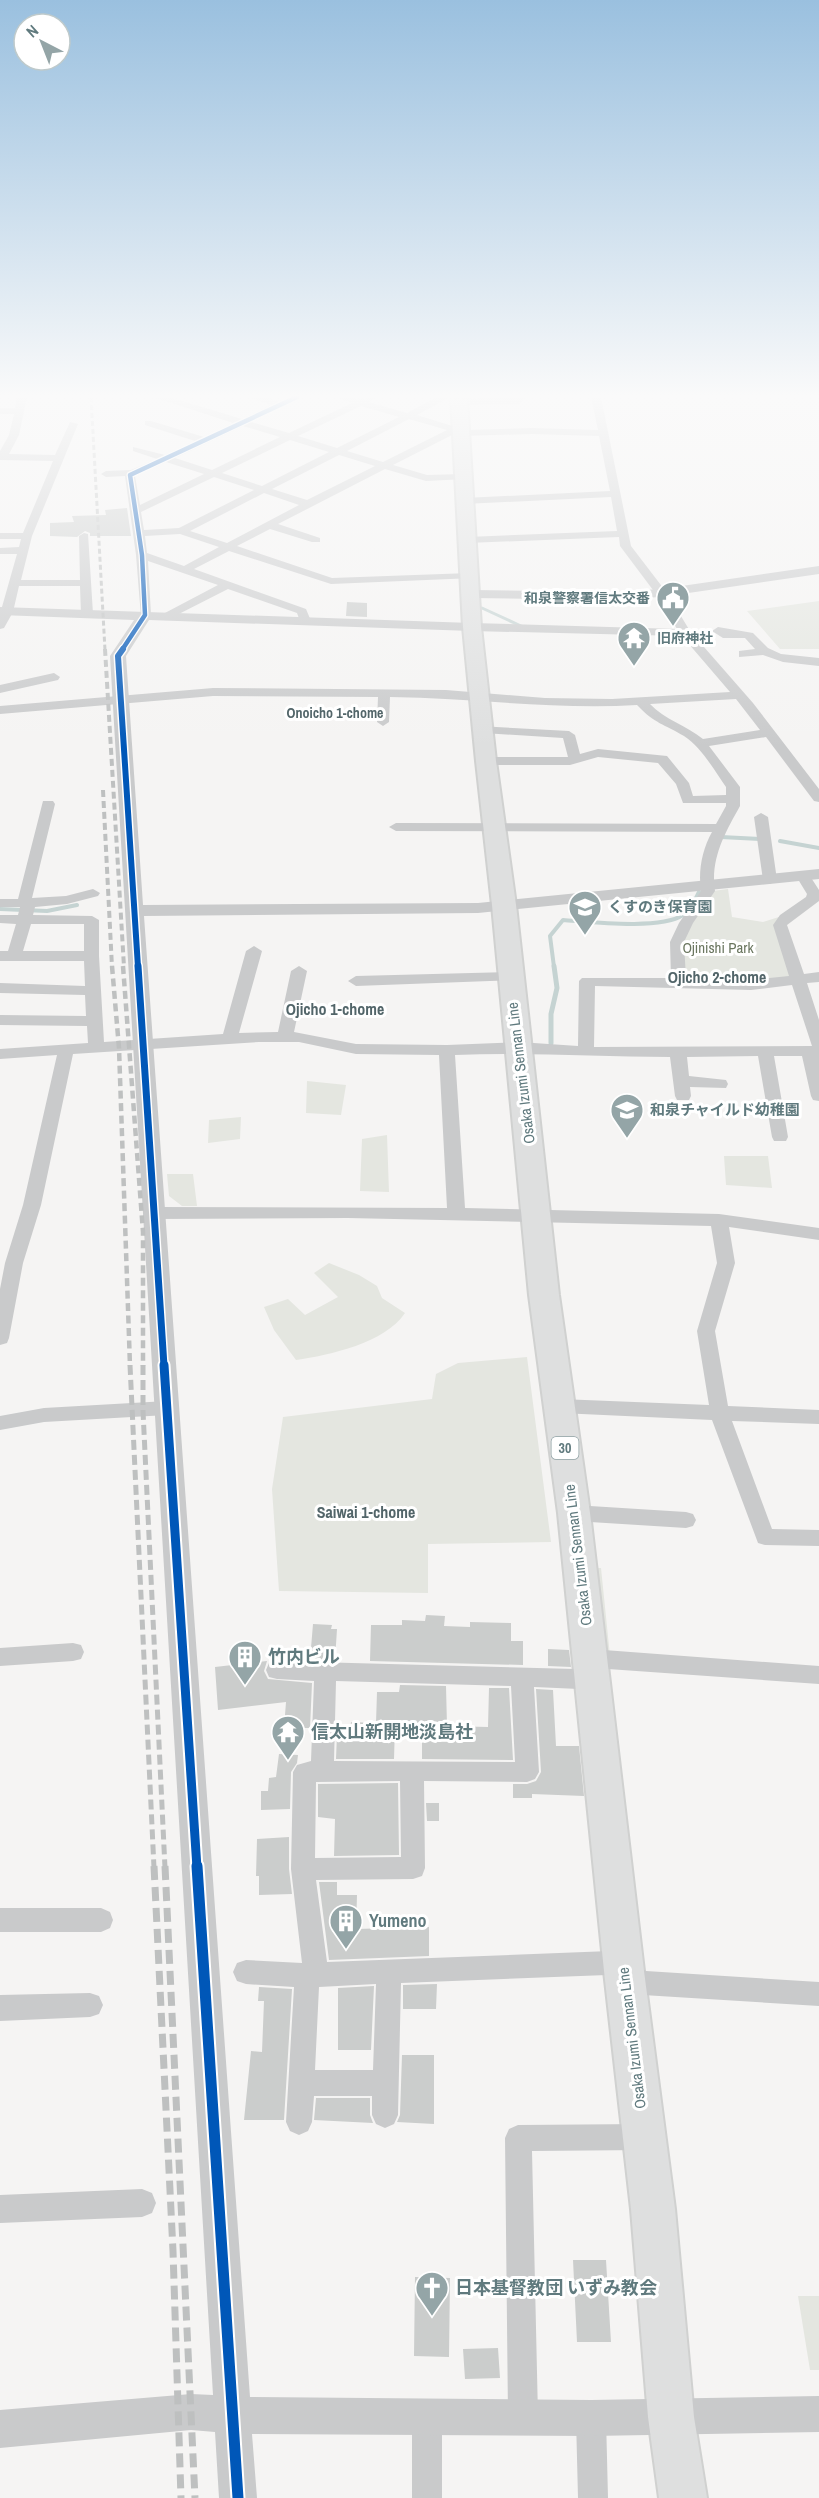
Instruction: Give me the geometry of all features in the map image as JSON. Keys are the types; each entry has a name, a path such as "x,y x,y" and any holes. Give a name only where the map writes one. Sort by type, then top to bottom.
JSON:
{"main road":[{"name":"Osaka Izumi Sennan Line","path":"465,514 472,627 504,905 544,1295 574,1513 644,2137 671,2417 683,2498"}],"street":[{"path":"36,514 2,616 87,614 685,633"},
{"path":"137,514 142,555 156,616"},
{"path":"181,531 215,514"},
{"path":"184,570 291,514"},
{"path":"619,514 623,542 637,564 661,593 685,633 740,695 819,798"},
{"path":"270,525 316,540"},
{"path":"140,533 181,531 331,581 471,585 607,596 661,593 819,570"},
{"path":"467,540 622,534"},
{"path":"0,536 27,536"},
{"path":"84,536 87,614"},
{"path":"0,551 23,550"},
{"path":"142,555 302,611 305,621"},
{"path":"14,583 86,583"},
{"path":"227,585 156,616 118,656 238,2498"},
{"path":"718,631 723,634 743,632 749,634 766,651 782,658 819,662"},
{"path":"743,654 766,651"},
{"path":"0,689 54,677"},
{"path":"0,710 213,692 480,696 545,702 640,701 740,695"},
{"path":"383,722 384,694"},
{"path":"640,701 656,717 689,734 700,743 733,787 733,806 712,845 706,879 708,891 686,923 677,942 679,984"},
{"path":"89,702 90,716"},
{"path":"483,729 569,735 575,760"},
{"path":"700,743 770,732"},
{"path":"486,761 575,760 598,753 662,759 682,783 688,800 734,799"},
{"path":"48,804 26,909 7,956 91,956"},
{"path":"697,808 701,827"},
{"path":"761,817 770,880"},
{"path":"396,827 422,823 495,826 655,822 721,828"},
{"path":"135,911 402,910 504,905 811,875 813,899 785,918 780,925 800,980 816,1049 819,1096"},
{"path":"0,919 26,909 93,893"},
{"path":"0,903 92,920 91,956 96,1049"},
{"path":"230,1038 254,951"},
{"path":"285,1037 299,971"},
{"path":"356,981 510,976"},
{"path":"586,1052 586,981 752,985 819,977"},
{"path":"0,988 93,991"},
{"path":"0,1020 94,1022"},
{"path":"0,1054 230,1038 285,1037 299,1037 356,1049 447,1050 519,1047 586,1052 678,1052 816,1049"},
{"path":"447,1050 456,1214"},
{"path":"0,1338 14,1263 32,1205 66,1051"},
{"path":"765,1051 780,1137"},
{"path":"678,1052 682,1089 720,1084"},
{"path":"154,1213 537,1215 718,1220 819,1234"},
{"path":"718,1220 726,1263 706,1331 720,1414 765,1537 819,1538"},
{"path":"560,1406 819,1417"},
{"path":"0,1423 44,1415 143,1412 167,1408"},
{"path":"574,1513 686,1520"},
{"path":"0,1657 73,1652"},
{"path":"277,1670 579,1679 604,1659 819,1675"},
{"path":"322,1771 325,1672"},
{"path":"299,2122 312,1974 303,1869 305,1772 527,1772 522,1679"},
{"path":"303,1869 413,1868 412,1771"},
{"path":"0,1920 101,1920"},
{"path":"246,1972 312,1974 610,1963 643,1983 819,1994"},
{"path":"385,2115 389,1971"},
{"path":"0,2008 90,2005"},
{"path":"301,2083 386,2083"},
{"path":"524,2416 518,2138 644,2137"},
{"path":"0,2209 142,2203"},
{"path":"0,2429 184,2412 261,2416 591,2418 819,2414"},
{"path":"427,2417 427,2498"},
{"path":"591,2418 593,2498"}],"green space":[{"path":"819,601 819,649 780,649 747,611"},
{"name":"Ojinishi Park","path":"728,889 732,917 763,922 782,916 793,977 769,981 686,981 681,978 682,942 689,926 713,891"},
{"path":"307,1081 346,1085 341,1115 306,1113"},
{"path":"241,1117 240,1139 208,1143 209,1120"},
{"path":"387,1135 389,1192 360,1191 362,1139"},
{"path":"724,1156 768,1156 772,1188 726,1185"},
{"path":"167,1174 193,1174 197,1206 182,1206 169,1196"},
{"path":"329,1263 359,1275 377,1286 382,1298 405,1313 396,1323 371,1340 325,1355 296,1360 274,1330 264,1307 288,1299 305,1315 338,1297 314,1273"},
{"path":"527,1357 551,1542 428,1544 428,1593 279,1591 272,1489 283,1417 432,1399 436,1374 458,1363"},
{"path":"583,1568 601,1568 610,1656 592,1655"},
{"path":"798,2296 819,2296 819,2370 810,2370"}],"building":[{"path":"128,514 131,536 90,536 90,533 85,531 77,537 50,536 50,523 74,522 72,516"},
{"path":"347,602 367,603 367,617 346,616"},
{"path":"426,1615 445,1616 444,1626 470,1627 470,1622 511,1623 511,1641 523,1641 523,1665 370,1661 371,1625 402,1625 402,1620 425,1621"},
{"path":"313,1624 332,1625 331,1629 337,1629 335,1660 310,1660"},
{"path":"548,1649 569,1650 571,1667 548,1666"},
{"name":"竹内ビル","path":"267,1661 264,1671 268,1679 312,1683 310,1728 284,1728 286,1702 218,1710 215,1667"},
{"path":"400,1685 446,1686 447,1726 488,1727 489,1688 509,1688 513,1760 422,1759 422,1726 395,1726 394,1759 336,1759 337,1734 350,1734 351,1722 376,1723 377,1692 399,1692"},
{"path":"536,1689 553,1690 556,1746 579,1746 584,1796 532,1794 532,1798 513,1798 513,1784 527,1784 536,1781 541,1772"},
{"path":"279,1754 298,1755 297,1763 291,1772 290,1809 261,1810 261,1791 268,1791 269,1778 276,1777"},
{"path":"398,1783 399,1855 334,1856 335,1819 318,1817 318,1784"},
{"path":"426,1803 439,1803 439,1821 427,1821"},
{"path":"289,1837 292,1894 259,1895 259,1876 256,1876 257,1839"},
{"path":"319,1882 337,1882 337,1895 357,1895 356,1929 429,1927 429,1956 329,1960"},
{"path":"437,1984 436,2009 403,2009 403,1985"},
{"path":"374,1986 371,2050 338,2050 338,1988"},
{"path":"259,1987 292,1989 284,2120 244,2120 251,2051 262,2052 264,2001 258,2001"},
{"path":"402,2055 434,2055 434,2124 397,2122 400,2115"},
{"path":"316,2098 370,2098 370,2115 373,2123 314,2120"},
{"path":"573,2260 606,2260 611,2342 577,2342"},
{"name":"日本基督教団 いずみ教会","path":"415,2277 450,2278 449,2357 414,2356"},
{"path":"498,2348 500,2378 465,2379 463,2349"}],"waterway":[{"path":"482,608 521,626"},
{"path":"721,837 760,839"},
{"path":"780,841 819,848"},
{"path":"554,967 550,936 563,920 625,924 672,920 688,910 699,892"},
{"path":"0,909 47,911 77,905"},
{"path":"551,1043 551,1014 557,988 554,966"}],"railway":[{"path":"97,514 105,650"},
{"path":"105,649 124,967"},
{"path":"103,790 112,967"},
{"path":"112,966 119,1048 130,1366"},
{"path":"123,966 143,1232 143,1411 165,1868"},
{"path":"130,1365 154,1868"},
{"path":"154,1866 173,2251 181,2498"},
{"path":"165,1866 195,2498"}],"cycle path":[{"path":"136,514 142,555 145,615 118,656 238,2498"}],"place":[{"name":"和泉警察署信太交番","path":"673,627"},
{"name":"旧府神社","path":"634,667"},
{"name":"くすのき保育園","path":"585,936"},
{"name":"和泉チャイルド幼稚園","path":"627,1139"},
{"name":"竹内ビル","path":"245,1686"},
{"name":"信太山新開地淡島社","path":"288,1761"},
{"name":"Yumeno","path":"346,1950"},
{"name":"日本基督教団 いずみ教会","path":"432,2317"}],"district":[{"name":"Onoicho 1-chome","path":"335,713"},
{"name":"Ojicho 2-chome","path":"717,977"},
{"name":"Ojicho 1-chome","path":"335,1009"},
{"name":"Saiwai 1-chome","path":"366,1512"}]}
